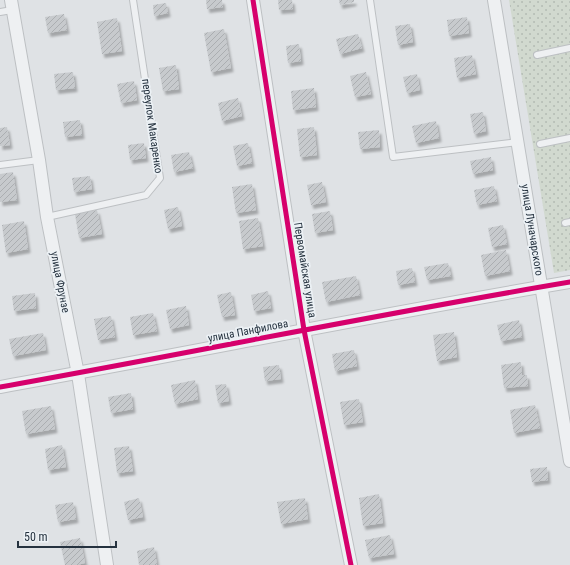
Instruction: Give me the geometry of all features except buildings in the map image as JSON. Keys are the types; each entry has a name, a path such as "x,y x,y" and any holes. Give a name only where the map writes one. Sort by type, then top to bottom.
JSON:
{"street":[{"name":"Первомайская улица","path":"253,0 304,330 351,565"},
{"name":"улица Луначарского","path":"494,0 570,461"},
{"name":"улица Фрунзе","path":"12,5 39,160 47,217 78,374 108,565"},
{"name":"улица Панфилова","path":"0,387 78,374 304,330 570,282"}],"lane":[{"name":"переулок Макаренко","path":"47,217 146,195 160,178 133,0"},
{"path":"370,0 393,157 518,142"},
{"path":"0,12 12,5"},
{"path":"537,55 570,48"},
{"path":"540,144 570,138"},
{"path":"0,165 39,160"}],"shaded area":[{"path":"509,0 570,0 570,270 554,273"}],"cycle path":[{"path":"253,0 304,330 351,565"},
{"path":"0,387 427,307 570,282"}]}
